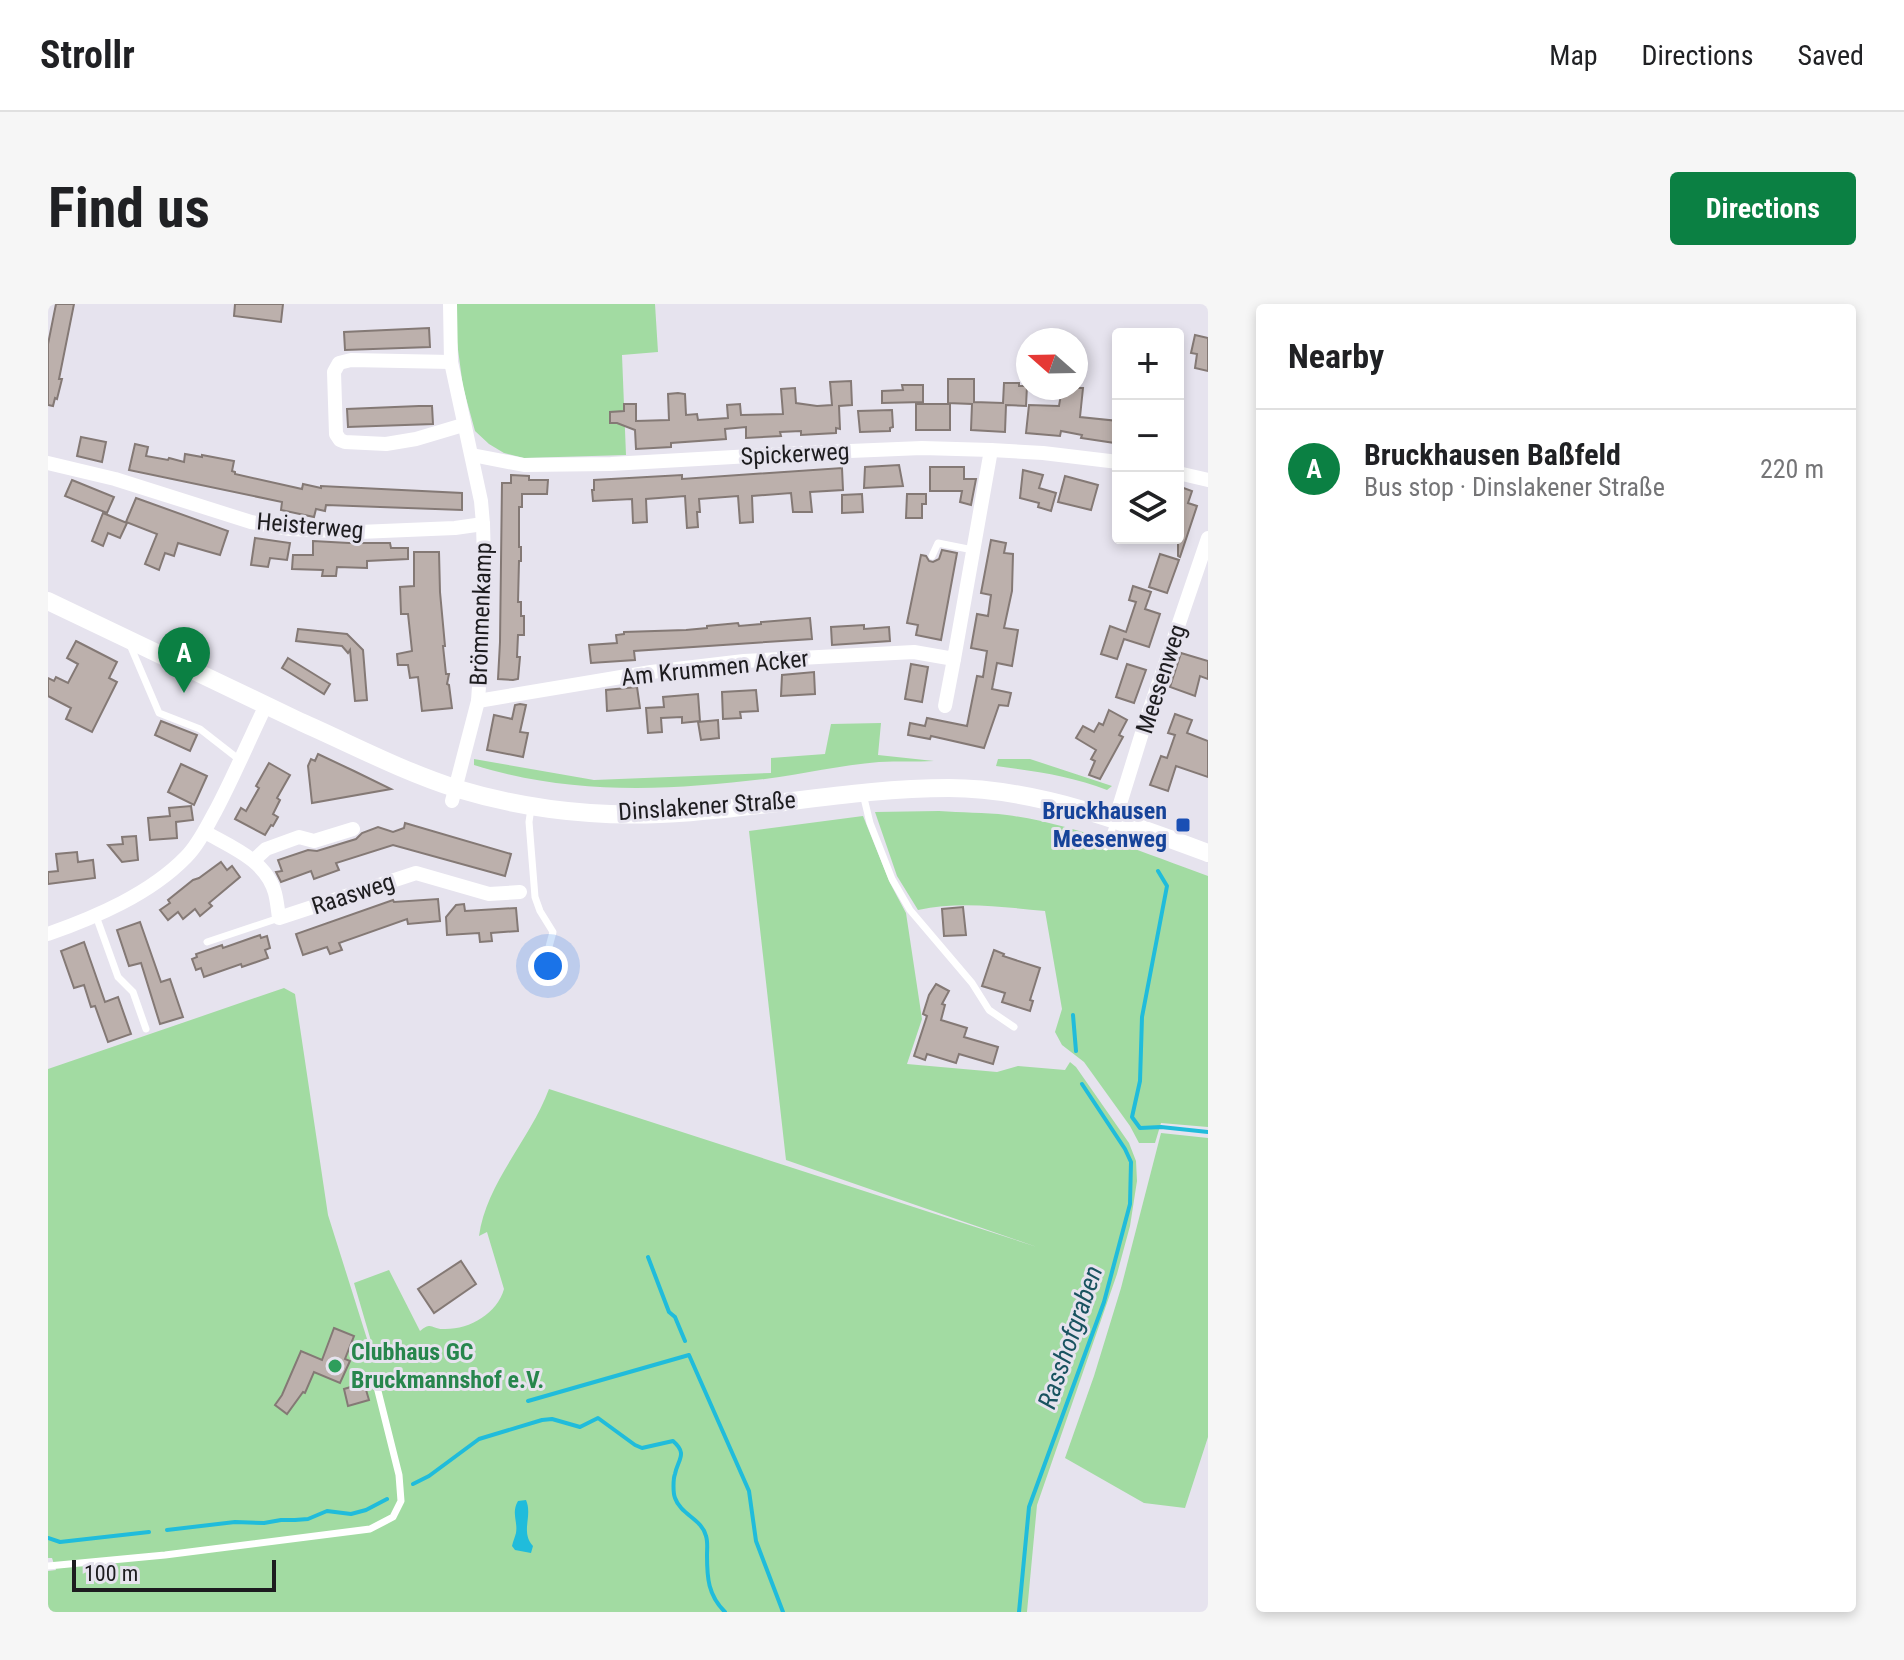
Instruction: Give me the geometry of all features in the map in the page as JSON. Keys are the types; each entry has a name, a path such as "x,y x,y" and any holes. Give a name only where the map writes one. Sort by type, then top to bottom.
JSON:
{"main road":[{"name":"Dinslakener Straße","path":"48,601 454,795 589,813 645,816 863,792 952,788 1059,803 1208,853"}],"street":[{"name":"Brömmenkamp","path":"450,304 451,362 481,501 485,598 478,701 454,795"},
{"path":"451,362 351,360 339,363 334,372 336,434 345,442 386,444 463,425"},
{"name":"Spickerweg","path":"472,455 524,465 922,448 991,450 1112,461"},
{"path":"945,706 991,450"},
{"name":"Heisterweg","path":"48,463 115,479 251,522 290,529 359,532 483,524"},
{"path":"1184,474 1208,480"},
{"name":"Meesenweg","path":"1115,820 1208,538"},
{"name":"Am Krummen Acker","path":"478,701 651,672 744,661 914,652 954,659"},
{"path":"48,934 96,916 154,884 187,856 205,832 266,705"},
{"path":"254,860 266,849 299,837 314,841 353,829"},
{"path":"205,832 254,860 271,882 279,918"},
{"name":"Raasweg","path":"279,918 416,873 489,894 520,892"}],"lane":[{"path":"932,556 938,543 973,550"},
{"path":"128,638 159,713 200,729 241,761"},
{"path":"863,792 870,823 892,879 910,910 972,983 989,1010 1014,1027"},
{"path":"531,806 529,822 535,897 553,932 544,965"},
{"path":"1106,847 1115,820"},
{"path":"96,916 118,977 133,992 146,1029"},
{"path":"207,942 279,918"},
{"path":"48,1566 165,1555 370,1529 393,1517 401,1501 399,1475 375,1379"}],"green space":[{"path":"457,304 655,304 658,352 622,355 626,455 524,458 504,453 489,444 475,431 463,387 457,342"},
{"path":"881,723 878,755 934,761 879,762 765,779 655,788 546,782 474,765 474,759 594,780 771,773 771,758 825,754 831,724"},
{"path":"998,759 1030,759 1112,786 1107,790 1067,778 996,766"},
{"path":"939,811 1007,815 1057,825 1109,840 1208,876 1208,1127 1161,1123 1155,1143 1139,1143 1084,1062 1062,1045 1055,1032 1062,1009 1045,911 965,905 918,910 897,876 875,812"},
{"path":"863,816 890,883 906,913 922,1019 907,1064 997,1072 1018,1066 1065,1070 1070,1062 1129,1143 1136,1161 1137,1181 1130,1226 1117,1274 1037,1505 1027,1612 48,1612 48,1571 56,1570 52,1558 48,1558 48,1069 284,988 295,994 328,1215 368,1342 371,1341 354,1283 389,1270 420,1331 429,1326 443,1329 463,1327 481,1319 495,1306 504,1289 487,1232 479,1236 483,1217 499,1180 549,1089 1037,1247 786,1160 749,831"},
{"path":"1161,1133 1208,1138 1208,1437 1185,1508 1144,1503 1065,1458 1121,1288"}],"water":[{"path":"526,1500 527,1535 533,1546 531,1553 515,1550 512,1546 516,1533 516,1505 518,1501"}],"building":[{"path":"56,304 74,304 59,379 62,379 53,406 48,405 48,344"},
{"path":"235,304 283,304 281,322 234,316"},
{"path":"429,328 430,347 345,350 344,332"},
{"path":"1195,335 1208,338 1208,371 1195,368 1197,354 1191,353"},
{"path":"948,379 974,379 974,402 1003,403 1004,383 1016,383 1016,400 1026,400 1026,406 1006,405 1005,432 971,430 972,404 948,403"},
{"path":"851,381 852,405 839,406 840,429 836,428 836,433 801,435 801,431 780,432 781,436 746,438 746,427 725,429 726,439 636,449 635,430 610,423 610,412 624,411 624,404 636,404 636,421 669,420 668,394 678,393 685,394 686,415 697,414 698,420 728,418 727,405 740,404 741,415 783,414 781,389 795,388 796,403 832,405 830,382"},
{"path":"902,385 923,385 923,402 882,403 882,391 903,390"},
{"path":"1060,400 1082,400 1080,417 1112,420 1112,443 1081,438 1082,435 1061,431 1060,436 1026,433 1029,405 1059,406"},
{"path":"916,404 950,404 950,430 916,430"},
{"path":"432,406 433,424 348,427 347,409"},
{"path":"892,410 893,427 890,431 860,432 858,411"},
{"path":"81,437 106,442 102,462 77,456"},
{"path":"135,444 148,447 146,456 168,460 184,462 185,454 234,461 232,471 235,474 302,489 303,484 321,488 462,493 462,510 326,505 325,511 316,509 314,517 281,510 282,502 129,470"},
{"path":"899,465 903,486 864,488 865,467"},
{"path":"930,467 964,467 964,479 976,479 971,505 960,502 962,491 930,491"},
{"path":"842,468 843,490 810,492 812,512 793,512 791,493 752,496 753,522 740,523 738,496 699,499 698,527 687,528 685,496 646,499 647,522 633,523 632,499 593,501 594,480 682,475 682,479"},
{"path":"1023,470 1043,475 1039,488 1056,493 1051,511 1038,507 1039,503 1020,498"},
{"path":"511,475 529,476 529,480 548,480 547,494 522,494 522,507 519,507 521,561 518,602 521,602 521,616 524,616 524,635 518,635 518,679 513,680 498,679 502,483 511,483"},
{"path":"1065,476 1098,485 1091,510 1058,502"},
{"path":"72,480 114,497 107,513 65,496"},
{"path":"1184,488 1192,491 1188,503 1197,506 1180,557 1178,544 1184,544"},
{"path":"862,494 863,512 842,513 842,495"},
{"path":"907,494 926,494 922,518 906,518"},
{"path":"136,498 228,531 220,555 178,543 174,556 165,553 159,570 145,564 157,534 126,522"},
{"path":"103,513 127,523 120,538 108,533 103,546 92,541"},
{"path":"255,538 290,543 287,560 270,558 268,567 251,565"},
{"path":"991,540 1006,543 1004,553 1013,554 1012,591 1004,628 1018,630 1012,666 997,663 992,689 1011,693 1008,706 999,705 984,748 931,736 930,739 908,735 910,723 925,726 927,718 967,726 977,676 983,677 987,651 971,648 977,614 988,616 991,595 981,593"},
{"path":"313,541 390,543 391,548 408,548 408,559 367,561 367,568 337,567 336,576 322,576 323,570 292,569 293,555 313,555"},
{"path":"942,550 957,553 941,640 916,635 918,625 907,623 921,555 933,562 939,559"},
{"path":"414,552 439,552 443,646 452,708 422,711 418,677 410,678 408,665 398,665 397,654 412,651 408,614 401,614 400,587 414,586"},
{"path":"1160,554 1179,560 1167,593 1149,587"},
{"path":"1133,586 1151,592 1145,609 1160,614 1149,647 1124,639 1117,659 1101,654 1110,626 1126,632 1136,602 1129,600"},
{"path":"810,618 812,639 634,651 635,660 591,663 589,645 617,643 616,635 624,632 686,630"},
{"path":"864,625 864,629 889,627 890,641 832,645 831,627"},
{"path":"298,629 347,634 363,650 367,700 355,701 350,650 348,653 342,646 296,641"},
{"path":"76,641 117,662 109,678 117,682 92,732 66,719 71,708 48,696 48,678 54,681 56,677 68,683 78,664 67,658"},
{"path":"1181,653 1208,661 1208,679 1200,676 1195,696 1170,687"},
{"path":"288,658 330,684 324,694 282,668"},
{"path":"911,664 928,667 922,702 905,699"},
{"path":"1127,664 1146,670 1134,703 1116,697"},
{"path":"814,672 815,694 781,696 782,675"},
{"path":"637,687 640,708 607,711 606,690"},
{"path":"756,690 758,711 740,712 741,718 723,719 722,692"},
{"path":"698,694 700,721 682,723 682,717 661,718 662,732 648,733 646,708 664,707 663,697"},
{"path":"515,705 526,705 520,732 528,733 523,757 487,750 494,715 512,719"},
{"path":"1109,710 1127,720 1119,735 1123,737 1100,779 1089,775 1096,750 1076,738 1083,726 1094,732 1099,723 1103,725"},
{"path":"1175,714 1192,720 1187,733 1208,741 1208,777 1176,766 1168,791 1150,785 1161,756 1167,758 1175,735 1168,733"},
{"path":"718,720 719,738 701,740 698,722"},
{"path":"161,721 197,735 190,751 155,735"},
{"path":"318,754 391,789 312,803 308,766"},
{"path":"269,763 290,775 277,798 280,800 273,814 278,817 265,835 235,819 241,808 246,811"},
{"path":"181,764 207,776 194,805 168,792"},
{"path":"191,806 193,820 176,822 177,838 150,840 148,818 170,816 169,808"},
{"path":"405,823 511,854 505,876 393,845 336,863 339,870 314,879 311,871 281,882 276,872 282,871 278,860 356,839 378,827 393,832 404,828"},
{"path":"136,836 138,860 122,862 108,845 123,844 122,837"},
{"path":"77,852 78,862 93,860 95,878 48,884 48,872 58,871 56,854"},
{"path":"221,862 227,870 232,866 240,877 209,903 212,906 200,916 195,909 183,919 178,912 168,920 160,910 170,903 168,900"},
{"path":"438,899 440,921 408,924 407,919 339,943 342,950 330,954 327,947 303,955 296,934 393,900"},
{"path":"464,904 465,911 516,908 518,931 491,933 492,941 480,942 479,933 447,935 446,917 456,905"},
{"path":"963,907 966,935 944,936 942,909"},
{"path":"140,922 161,982 170,979 183,1017 160,1024 141,963 129,966 117,930"},
{"path":"260,935 261,938 267,936 270,948 265,950 268,958 204,977 201,968 196,970 192,959 197,957 196,954"},
{"path":"84,942 105,1002 118,997 131,1034 108,1042 84,985 74,988 61,951"},
{"path":"994,950 1040,968 1030,1000 1033,1001 1030,1011 1002,1002 1005,993 982,986"},
{"path":"936,984 949,991 942,1004 945,1005 941,1020 967,1028 964,1037 998,1047 993,1064 959,1054 956,1063 927,1054 925,1060 914,1056 927,1016 923,1014"},
{"path":"461,1261 476,1284 434,1313 418,1289"},
{"path":"334,1328 354,1336 345,1359 350,1361 340,1383 314,1372 305,1393 287,1414 275,1405 301,1351 322,1360"},
{"path":"364,1383 369,1400 348,1406 344,1389"}],"waterway":[{"path":"1158,871 1167,886 1142,1017 1140,1081 1132,1117 1140,1128 1208,1132"},
{"name":"Rasshofgraben","path":"1073,1015 1076,1051"},
{"name":"Rasshofgraben","path":"1019,1612 1029,1507 1104,1302 1130,1204 1131,1162 1082,1084"},
{"path":"648,1257 669,1312 675,1317 685,1341"},
{"path":"528,1401 689,1355 749,1491 756,1541 783,1612"},
{"path":"413,1484 429,1476 479,1439 542,1420 552,1419 580,1427 598,1418 642,1448 673,1441 681,1453 674,1479 675,1498 704,1530 710,1586 725,1612"},
{"path":"167,1530 235,1522 308,1519 327,1511 351,1514 387,1499"},
{"path":"48,1538 60,1542 149,1532"}],"place":[{"name":"Bruckhausen Baßfeld","path":"184,693"},
{"name":"Bruckhausen Meesenweg","path":"1183,825"},
{"name":"Clubhaus GC Bruckmannshof e.V.","path":"335,1366"}]}
